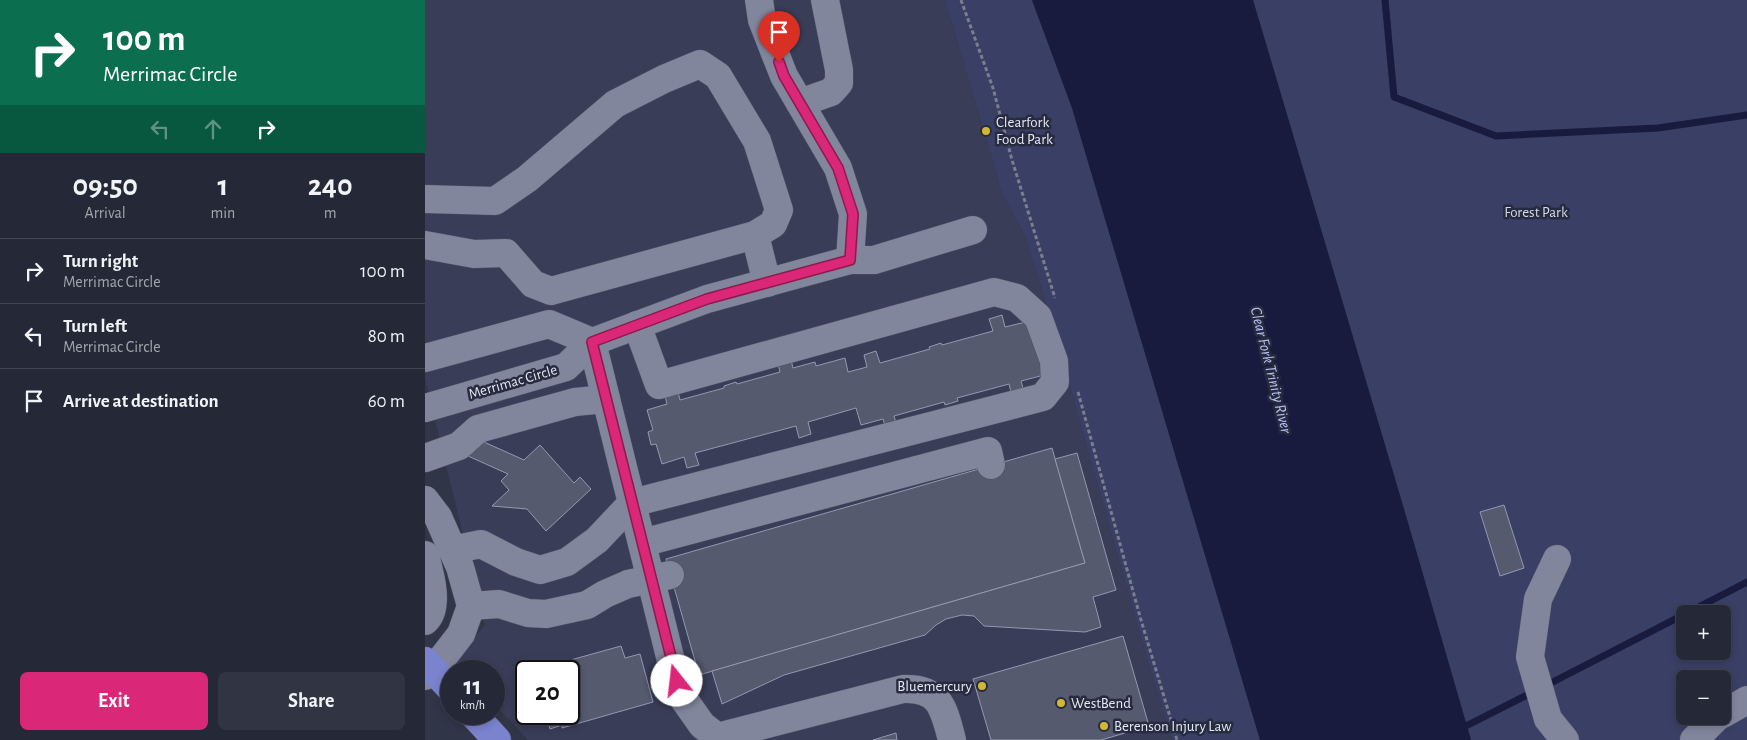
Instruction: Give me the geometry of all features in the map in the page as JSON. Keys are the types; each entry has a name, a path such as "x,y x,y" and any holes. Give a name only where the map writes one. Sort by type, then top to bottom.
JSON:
{"main road":[{"path":"483,725 497,740"}],"street":[{"path":"759,0 762,20 784,76 838,168 853,214 850,260"},
{"path":"800,103 831,92 839,83 839,70 825,0"},
{"path":"425,199 495,201 527,179 615,104 664,79 700,64 718,76 757,141 779,210 773,224 755,235 551,291 533,284 506,253 474,254 425,245"},
{"name":"Merrimac Circle","path":"425,408 566,367 592,342 707,299 850,260 874,260 973,230"},
{"path":"755,235 767,283"},
{"path":"453,550 481,544 516,562 540,570 567,562 597,540 632,503 1043,397 1055,382 1054,361 1038,317 1017,298 994,292 659,385 637,325"},
{"path":"425,358 549,324 592,342 642,543 661,578 672,664 683,698 701,725 719,738 903,689 917,688 931,693 945,712 952,740"},
{"path":"425,458 459,446 478,429 575,402 606,399"},
{"path":"642,543 988,452 991,465"},
{"path":"425,500 438,517 453,550 471,606 461,634 434,674"},
{"path":"425,555 431,574 433,606 429,618 425,621"},
{"path":"1557,559 1538,599 1530,657 1548,719 1565,740"},
{"path":"471,606 499,604 528,613 546,614 587,605 605,594 628,584 661,578"},
{"path":"1731,709 1747,700"},
{"path":"1694,740 1709,725"}],"shaded area":[{"path":"425,0 945,0 1002,193 1025,236 1048,310 1172,740 528,740 505,716 505,660 454,660 485,625 425,379"}],"green space":[{"path":"945,0 1032,0 1072,108 1260,740 1172,740 1048,310 1025,236 1002,193"},
{"name":"Forest Park","path":"1253,0 1747,0 1747,740 1471,740"}],"water":[{"name":"Clear Fork Trinity River","path":"1032,0 1253,0 1471,740 1260,740 1072,108"}],"building":[{"path":"1002,315 1005,327 1030,321 1044,375 1021,381 1024,392 1012,396 1009,384 957,398 958,401 945,405 944,402 894,416 898,429 887,432 883,419 861,425 856,408 808,422 811,434 799,438 796,426 695,453 699,465 687,468 684,457 662,464 656,444 651,445 648,432 653,430 647,410 667,404 664,392 677,388 680,400 724,388 724,386 736,382 737,384 780,372 777,360 790,356 793,368 815,362 816,366 845,358 848,372 867,367 864,355 876,351 880,363 930,349 929,347 941,343 942,345 993,331 989,319"},
{"path":"484,442 524,460 540,445 574,483 580,477 591,489 546,531 527,509 492,506 509,490 501,481 508,474 468,456"},
{"path":"1052,448 1085,563 699,675 666,559"},
{"path":"1077,453 1116,590 1093,597 1101,627 1085,632 984,626 974,616 962,615 946,619 925,635 784,675 722,704 712,671 1085,563 1055,459"},
{"path":"1504,505 1524,568 1500,576 1480,512"},
{"name":"WestBend","path":"1123,636 1149,726 1101,740 991,740 973,679"},
{"path":"621,646 625,658 640,654 653,702 580,723 580,660 571,660"},
{"path":"549,725 562,725 550,729"},
{"path":"562,725 572,725 562,728"},
{"path":"896,733 897,740 873,740"}],"waterway":[{"path":"1385,0 1394,97 1496,136 1658,128 1747,115"},
{"path":"1545,686 1747,582"},
{"path":"1460,729 1533,692"}],"place":[{"name":"Clearfork Food Park","path":"986,131"},
{"name":"Bluemercury","path":"982,686"},
{"name":"WestBend","path":"1061,703"},
{"name":"Berenson Injury Law","path":"1104,726"}],"route":[{"path":"677,681 592,342 707,299 850,260 853,214 838,168 784,76 779,62"}]}
